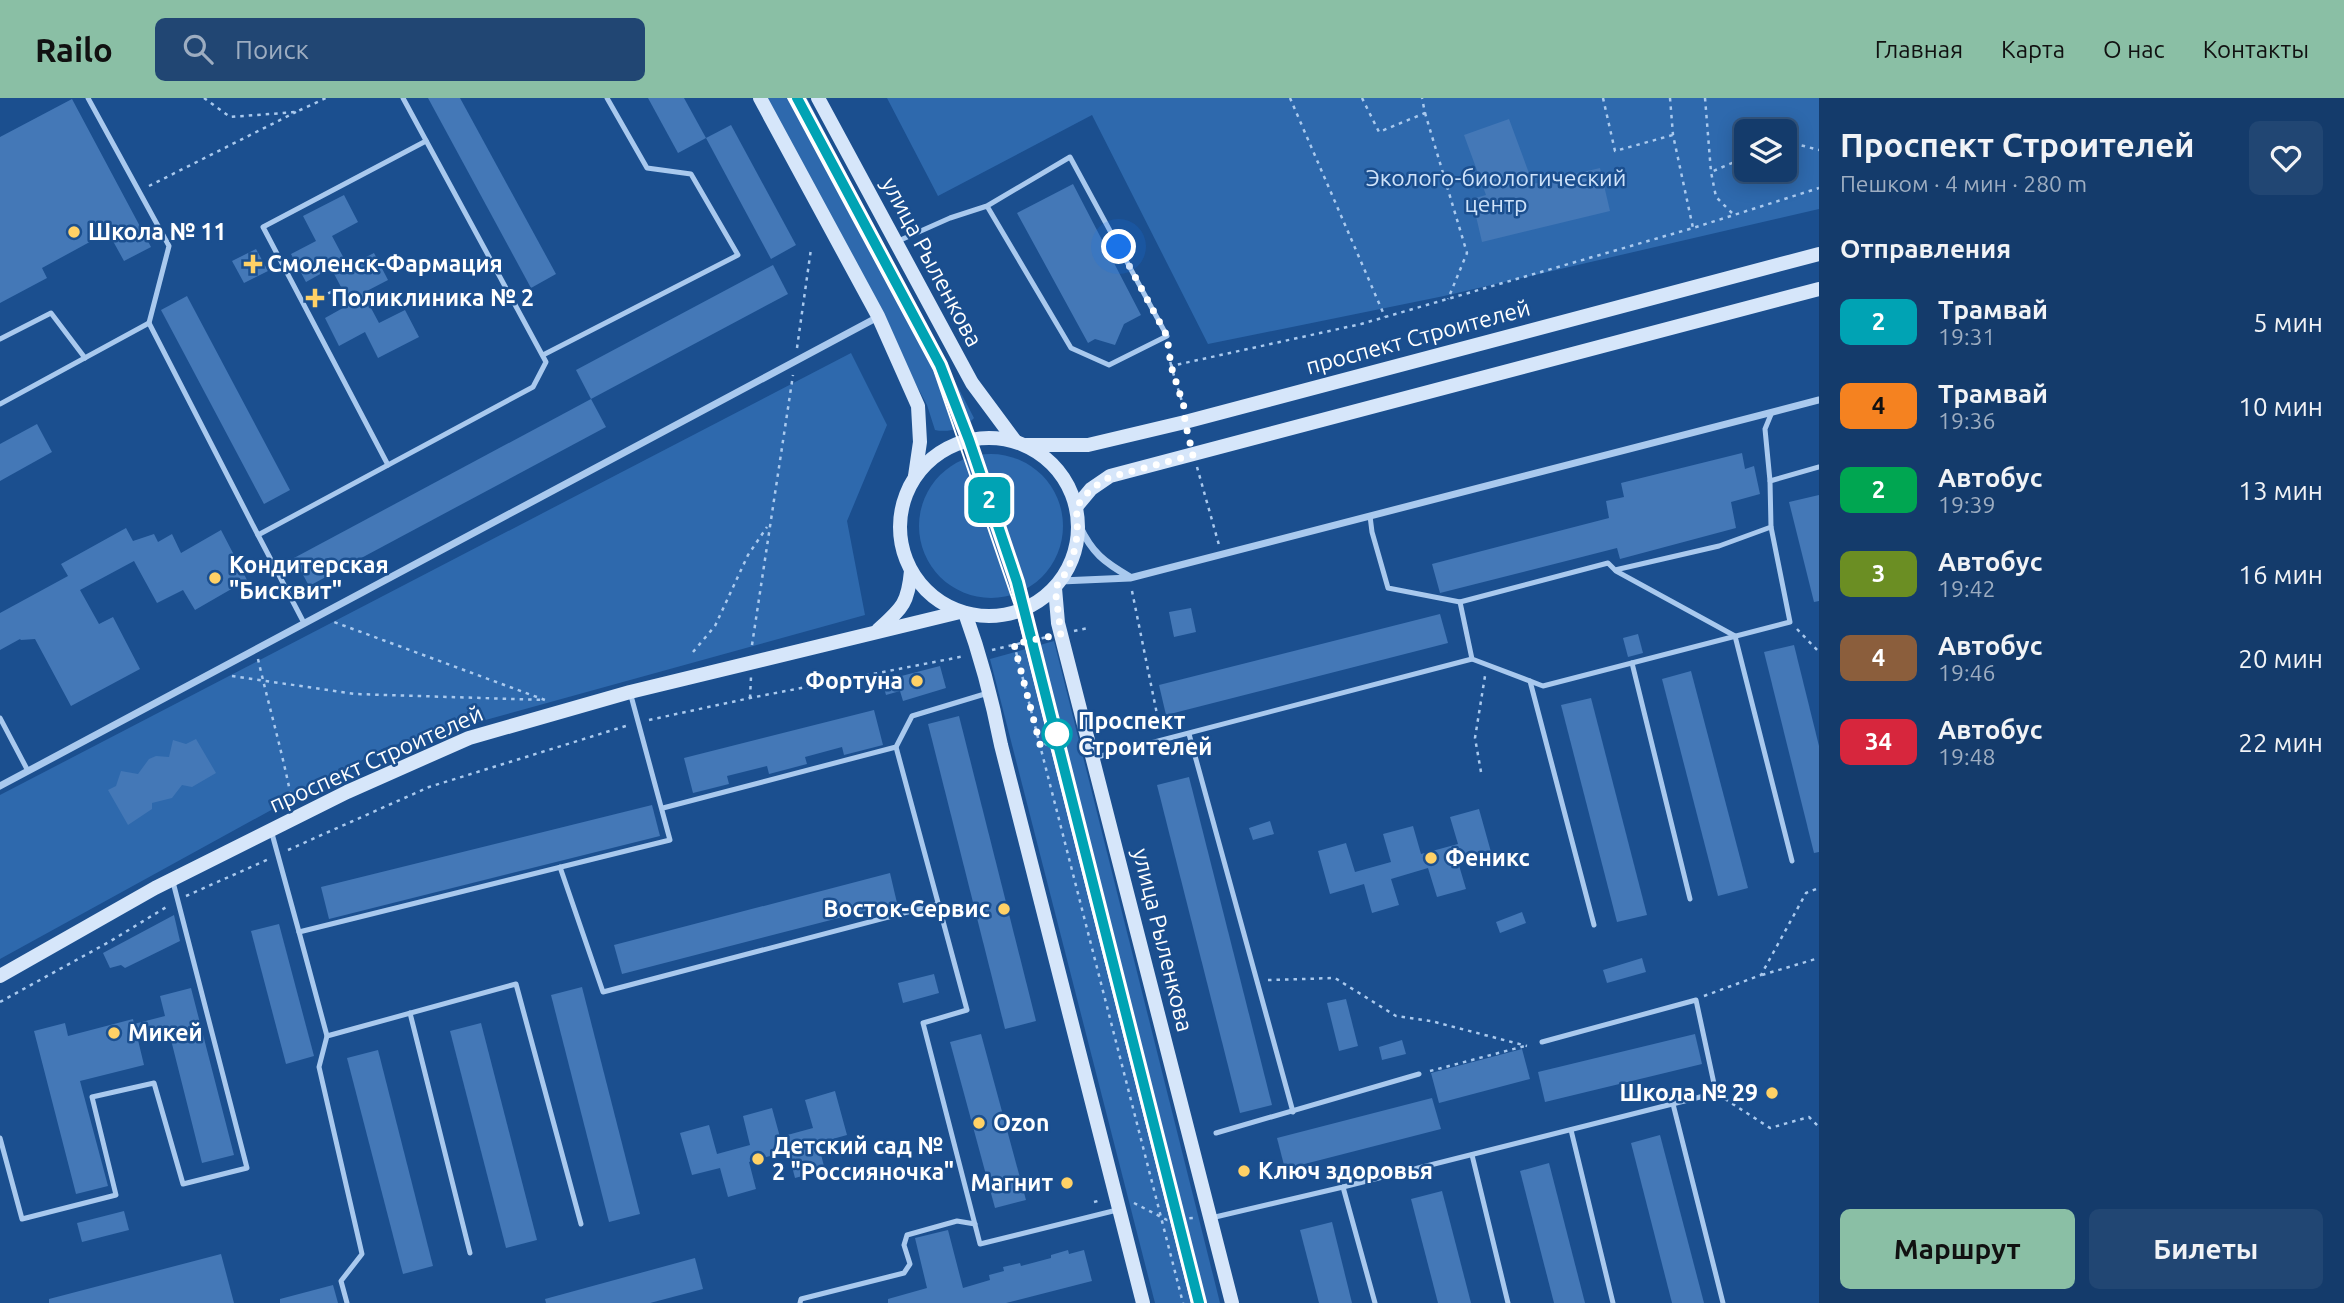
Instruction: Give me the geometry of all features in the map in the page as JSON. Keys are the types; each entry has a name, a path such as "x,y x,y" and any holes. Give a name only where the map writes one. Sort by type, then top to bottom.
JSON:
{"main road":[{"path":"760,98 878,316 918,406 920,443 915,476"},
{"name":"улица Рыленкова","path":"818,98 972,383 1020,443"},
{"name":"проспект Строителей","path":"1020,443 1088,445 1185,422 1819,254"},
{"path":"1076,507 1091,489 1110,477 1819,289"},
{"path":"992,438 1020,443 1049,460 1066,482 1076,507 1079,525 1071,564 1058,584 1041,600 1017,612 1000,616 962,612 941,602 924,588 911,571 902,548 900,523 904,498 915,476 934,456 959,442 992,438"},
{"path":"877,631 899,610 909,594 911,571"},
{"name":"улица Рыленкова","path":"1058,584 1061,634 1232,1303"},
{"path":"962,612 980,653 991,692 1001,745 1142,1303"},
{"name":"проспект Строителей","path":"0,976 173,879 348,792 469,738 630,692 962,612"}],"street":[{"path":"0,786 795,363 878,316"},
{"path":"1058,584 1130,578 1819,400"},
{"path":"1079,525 1089,546 1105,563 1130,578"}],"lane":[{"path":"88,98 169,246 149,323 304,623"},
{"path":"257,535 533,387 546,362 403,98"},
{"path":"543,355 738,255 691,174 647,168 607,98"},
{"path":"388,465 263,227 426,141"},
{"path":"896,242 950,218 987,206 1070,157 1167,336 1109,365 1071,348 987,206"},
{"path":"0,339 51,313 85,358"},
{"path":"0,404 149,323"},
{"path":"1093,758 1472,659 1544,686 1790,621 1771,527 1765,429 1772,412"},
{"path":"1770,481 1819,467"},
{"path":"1370,516 1372,533 1388,587 1460,602 1608,563 1615,570 1735,636 1792,861"},
{"path":"1615,570 1719,546 1771,527"},
{"path":"1460,602 1472,659"},
{"path":"1632,663 1690,899"},
{"path":"1530,681 1594,925"},
{"path":"299,932 670,839 630,692"},
{"path":"991,692 912,716 896,747 967,1010 923,1023 980,1244 1118,1203"},
{"path":"0,718 29,771"},
{"path":"1189,734 1293,1112"},
{"path":"663,807 896,747"},
{"path":"271,830 327,1036 319,1067 362,1254 341,1281 347,1303"},
{"path":"560,867 603,992 938,904"},
{"path":"0,1138 22,1219 116,1195 92,1097 154,1083 183,1184 247,1168 173,879"},
{"path":"327,1036 516,984 581,1224"},
{"path":"1211,1217 1343,1187 1716,1093 1696,1000 1542,1042"},
{"path":"410,1013 470,1253"},
{"path":"1216,1133 1419,1074"},
{"path":"1673,1104 1723,1303"},
{"path":"1571,1130 1613,1303"},
{"path":"1472,1155 1508,1303"},
{"path":"1343,1187 1375,1303"},
{"path":"800,1303 801,1298 904,1273 909,1264 904,1245 907,1235 957,1221 975,1224"}],"path":[{"path":"204,98 230,117 296,112"},
{"path":"139,191 326,98"},
{"path":"1290,98 1385,317"},
{"path":"1362,98 1379,132 1425,113"},
{"path":"1422,98 1467,253 1448,299"},
{"path":"1603,98 1615,150 1673,135"},
{"path":"1670,98 1673,135 1693,228"},
{"path":"1705,98 1710,172 1716,197 1733,214"},
{"path":"1797,146 1819,150"},
{"path":"1710,172 1734,162"},
{"path":"1171,366 1385,317 1693,228 1819,188"},
{"path":"750,698 752,638 811,250"},
{"path":"304,306 341,287"},
{"path":"1167,336 1171,366 1184,407 1185,422"},
{"path":"1193,455 1222,554"},
{"path":"693,652 715,626 748,555 769,525"},
{"path":"1132,591 1163,741"},
{"path":"215,671 355,694 545,700 321,615"},
{"path":"1795,626 1819,652"},
{"path":"0,1002 109,942 178,900 429,787 639,723 750,698 980,653 1088,628"},
{"path":"1014,644 1183,1303"},
{"path":"254,651 259,660 293,804"},
{"path":"1481,772 1475,738 1487,664"},
{"path":"1761,975 1805,893 1819,888"},
{"path":"1684,1003 1819,957"},
{"path":"1256,981 1335,978 1396,1016 1431,1021 1527,1046"},
{"path":"1419,1074 1542,1042"},
{"path":"1716,1093 1770,1128 1810,1117 1819,1127"},
{"path":"1094,1202 1118,1203 1119,1196 1167,1220 1211,1217"}],"green space":[{"path":"763,98 807,98 974,418 966,425 951,430 935,430 927,405"},
{"name":"Эколого-биологический центр","path":"887,98 1819,98 1819,209 1444,296 1208,344 1092,115 938,196"},
{"path":"851,353 887,425 847,521 865,615 384,748 0,959 0,795"},
{"path":"991,454 1018,460 1042,475 1057,499 1063,526 1057,553 1042,577 1018,592 991,598 964,592 940,577 925,553 919,526 925,499 940,475 964,460"},
{"path":"1054,641 1220,1303 1155,1303 990,659"}],"building":[{"path":"428,98 460,98 556,274 531,288"},
{"path":"648,98 684,98 706,138 678,153"},
{"path":"72,99 151,247 124,261 108,232 42,268 47,278 0,303 0,137"},
{"path":"1509,119 1533,184 1600,168 1610,211 1482,242 1472,199 1486,195 1464,135"},
{"path":"731,125 796,245 771,259 706,138"},
{"path":"1073,184 1141,315 1124,324 1115,345 1095,339 1088,343 1017,213"},
{"name":"Поликлиника № 2","path":"344,195 358,222 332,236 348,266 374,253 388,280 363,293 379,323 405,310 419,337 378,358 365,332 339,346 325,318 350,304 331,268 306,282 291,254 316,241 303,216"},
{"path":"256,249 268,271 244,283 232,261"},
{"path":"773,265 788,294 591,399 576,370"},
{"path":"187,296 290,490 264,504 161,310"},
{"path":"591,399 606,427 309,586 294,558"},
{"path":"37,424 52,452 0,481 0,444"},
{"path":"1742,453 1745,469 1754,466 1760,494 1731,502 1736,528 1620,559 1617,548 1440,593 1432,564 1609,518 1606,501 1624,497 1621,483"},
{"path":"1819,495 1819,601 1814,602 1789,502"},
{"path":"126,528 133,541 154,534 158,542 172,534 181,553 221,530 247,580 195,610 183,590 157,603 134,561 80,590 99,624 113,617 140,669 71,706 35,639 20,639 0,650 0,613 68,576 61,564"},
{"path":"1191,608 1196,632 1174,637 1169,612"},
{"path":"1440,614 1448,643 1166,715 1159,685"},
{"path":"1638,634 1643,653 1628,657 1623,638"},
{"path":"1794,645 1819,746 1819,852 1814,853 1764,652"},
{"path":"940,666 946,688 903,701 900,691 886,695 882,681"},
{"path":"1691,671 1748,888 1718,896 1662,679"},
{"path":"1591,698 1647,915 1617,922 1561,705"},
{"path":"874,710 883,745 844,755 842,747 805,757 807,764 769,774 767,766 727,776 729,784 693,793 684,758"},
{"path":"959,716 1036,1021 1005,1029 928,724"},
{"path":"196,739 216,773 192,787 182,785 172,798 152,803 152,809 128,825 108,790 116,786 121,771 138,774 149,759 156,756 169,757 173,740 186,744"},
{"path":"1189,777 1272,1105 1240,1113 1157,785"},
{"path":"652,805 660,836 329,919 321,887"},
{"name":"Феникс","path":"1479,809 1491,852 1458,862 1466,889 1437,897 1428,868 1391,879 1399,905 1372,913 1364,884 1330,894 1318,851 1346,843 1355,872 1391,862 1383,834 1413,826 1421,854 1458,844 1450,817"},
{"path":"1270,821 1274,834 1253,840 1249,828"},
{"path":"890,873 897,903 622,974 614,945"},
{"path":"1522,912 1526,923 1500,933 1496,922"},
{"path":"174,915 180,941 125,968 121,965 110,968 103,953"},
{"path":"279,924 314,1056 286,1064 251,931"},
{"path":"1642,958 1646,972 1607,983 1603,970"},
{"path":"934,974 939,993 903,1003 898,983"},
{"path":"582,987 640,1214 609,1222 551,995"},
{"path":"191,988 234,1155 202,1163 169,1032 138,1040 144,1065 80,1081 108,1186 76,1194 34,1031 65,1023 68,1036 133,1019 134,1024 165,1016 160,996"},
{"path":"1346,999 1358,1046 1339,1051 1327,1003"},
{"path":"481,1023 537,1240 506,1248 450,1031"},
{"path":"981,1034 1026,1200 995,1208 950,1042"},
{"path":"1695,1034 1702,1064 1545,1102 1538,1072"},
{"path":"1402,1040 1406,1054 1382,1060 1379,1047"},
{"path":"1522,1049 1530,1079 1439,1103 1431,1073"},
{"path":"378,1050 433,1266 403,1274 347,1058"},
{"path":"835,1091 847,1135 818,1143 825,1170 795,1178 788,1151 749,1162 756,1189 728,1197 720,1168 692,1175 680,1133 709,1125 717,1154 750,1145 743,1116 772,1108 780,1137 813,1128 805,1100"},
{"path":"1432,1098 1441,1129 1285,1169 1277,1138"},
{"path":"1660,1135 1704,1303 1672,1303 1631,1143"},
{"path":"1549,1163 1585,1303 1554,1303 1520,1171"},
{"path":"1442,1191 1471,1303 1438,1303 1411,1199"},
{"path":"124,1211 129,1230 82,1242 77,1223"},
{"path":"1332,1222 1352,1303 1319,1303 1300,1230"},
{"path":"948,1230 963,1288 990,1280 989,1275 1004,1271 1003,1267 1020,1263 1021,1266 1068,1250 1069,1254 1084,1250 1092,1281 1006,1303 888,1303 888,1299 927,1288 915,1238"},
{"path":"221,1254 234,1303 49,1303 49,1299"},
{"path":"695,1258 703,1289 650,1303 546,1303 545,1299"},
{"path":"333,1285 338,1303 280,1303 280,1299"}],"tram line":[{"path":"788,98 934,370 1017,612 1192,1303"},
{"name":"2","path":"797,98 940,365 969,440 1017,582 1199,1303"}],"place":[{"name":"Школа № 11","path":"74,232"},
{"name":"Смоленск-Фармация","path":"253,264"},
{"name":"Поликлиника № 2","path":"315,298"},
{"name":"Кондитерская \"Бисквит\"","path":"215,578"},
{"name":"Фортуна","path":"917,681"},
{"name":"Проспект Строителей","path":"1057,734"},
{"name":"Феникс","path":"1431,858"},
{"name":"Восток-Сервис","path":"1004,909"},
{"name":"Микей","path":"114,1033"},
{"name":"Школа № 29","path":"1772,1093"},
{"name":"Ozon","path":"979,1123"},
{"name":"Детский сад № 2 \"Россияночка\"","path":"758,1159"},
{"name":"Ключ здоровья","path":"1244,1171"},
{"name":"Магнит","path":"1067,1183"}],"route":[{"path":"1057,734 1041,748 1014,644 1061,634 1055,588 1071,564 1077,545 1079,525 1076,507 1091,489 1110,477 1193,455 1184,407 1171,366 1167,336 1119,247"}]}
